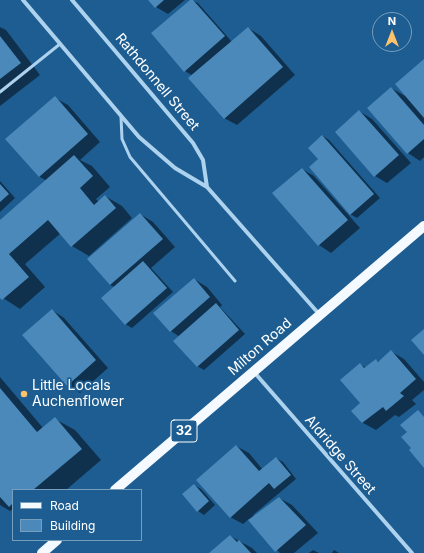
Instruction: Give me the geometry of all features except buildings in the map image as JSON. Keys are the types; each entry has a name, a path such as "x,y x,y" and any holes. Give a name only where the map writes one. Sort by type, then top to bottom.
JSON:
{"main road":[{"name":"Milton Road","path":"116,489 424,226"},
{"path":"42,553 56,541"}],"street":[{"path":"23,0 121,117 162,158 207,188 320,315"},
{"name":"Rathdonnell Street","path":"72,0 193,143 203,160 207,188"},
{"name":"Aldridge Street","path":"253,372 412,553"}],"lane":[{"path":"0,92 60,44"},
{"path":"121,117 122,139 130,157 235,281"}],"place":[{"name":"Little Locals Auchenflower","path":"24,394"}]}
